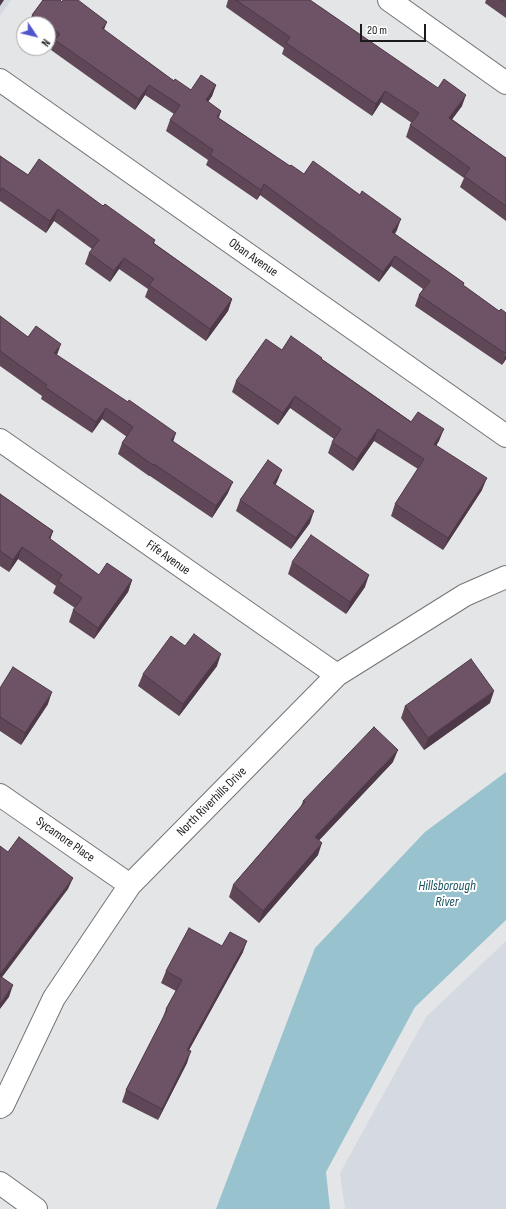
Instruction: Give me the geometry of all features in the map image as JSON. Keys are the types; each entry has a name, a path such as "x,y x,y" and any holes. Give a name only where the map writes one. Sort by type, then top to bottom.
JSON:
{"street":[{"path":"389,0 506,84"},
{"name":"Oban Avenue","path":"0,80 506,436"},
{"name":"Fife Avenue","path":"0,440 337,675"},
{"name":"North Riverhills Drive","path":"0,1107 3,1105 54,998 130,885 337,675 465,595 506,577"},
{"name":"Sycamore Place","path":"0,795 130,885"},
{"path":"0,1183 36,1209"}],"shaded area":[{"path":"0,0 11,0 0,16"},
{"path":"506,941 506,1209 345,1209 340,1173 426,1017"}],"water":[{"name":"Hillsborough River","path":"506,772 506,920 415,1007 326,1172 330,1209 216,1209 315,948 425,832"}],"building":[{"path":"43,0 60,0 62,2 63,0 78,0 107,22 102,28 174,81 175,79 191,90 201,75 216,85 206,100 221,111 217,117 304,174 313,161 360,195 362,191 401,219 392,232 464,283 463,285 499,311 501,309 506,313 506,354 419,295 430,281 395,256 383,272 264,184 261,190 210,155 213,150 170,120 180,105 149,85 139,99 56,41 60,34 56,31 56,16 32,15"},
{"path":"236,0 310,0 438,88 444,79 466,95 449,118 506,158 506,206 464,176 470,168 410,125 419,113 385,91 376,104 286,43 290,37"},
{"path":"0,156 28,175 39,159 103,206 105,204 155,240 153,243 232,299 210,329 149,285 154,279 124,258 114,271 89,253 99,240 58,209 50,221 2,188 0,191"},
{"path":"0,316 28,337 36,326 61,344 54,353 128,402 129,400 176,433 171,440 233,482 216,506 122,443 133,427 106,408 96,422 45,387 47,385 0,351"},
{"path":"291,336 322,358 321,359 411,422 418,412 444,429 434,444 487,478 448,538 395,504 424,459 378,429 357,459 332,442 341,429 295,396 283,413 236,381 266,339 282,350"},
{"path":"268,460 282,470 273,483 314,511 296,538 240,500"},
{"path":"0,494 53,531 49,538 99,575 107,563 132,580 98,628 73,610 82,598 58,581 62,575 22,547 13,560 0,551"},
{"path":"311,535 369,575 350,602 292,562"},
{"path":"194,634 221,654 183,704 143,674 171,636 185,646"},
{"path":"471,659 494,691 428,738 405,706"},
{"path":"13,667 52,692 25,733 0,717 0,688"},
{"path":"374,727 398,750 315,837 322,843 263,911 233,885 305,802 303,801"},
{"path":"19,837 73,878 0,974 0,846 8,852"},
{"path":"189,928 222,946 230,932 247,941 187,1050 191,1051 162,1109 126,1090 182,980 166,971"},
{"path":"0,976 13,985 0,1004"}]}
